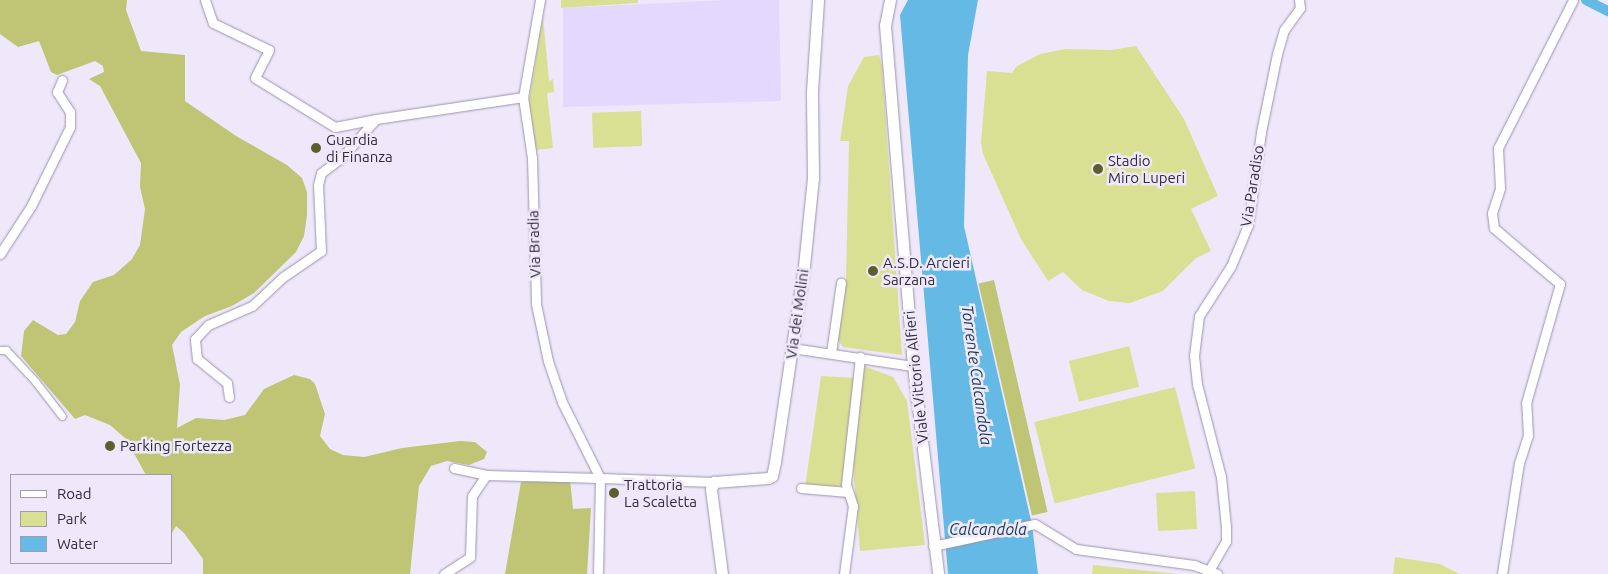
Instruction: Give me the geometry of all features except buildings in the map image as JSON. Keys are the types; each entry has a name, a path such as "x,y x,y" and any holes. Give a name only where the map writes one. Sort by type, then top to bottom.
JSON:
{"street":[{"path":"205,0 213,24 269,50 255,78 335,127 523,97"},
{"name":"Via Bradia","path":"540,0 523,97 532,158 536,304 544,342 562,402 600,478 598,574"},
{"name":"Via dei Molini","path":"714,482 761,479 772,476 792,348 813,178 812,91 818,0"},
{"name":"Viale Vittorio Alfieri","path":"890,0 885,25 913,366 933,546 938,574"},
{"name":"Via Paradiso","path":"1212,572 1226,541 1226,527 1221,477 1197,384 1194,356 1198,316 1231,266 1248,226 1261,132 1277,54 1284,30 1294,20 1299,0"},
{"path":"1502,574 1519,462 1528,436 1526,404 1560,284 1494,228 1492,213 1500,188 1498,148 1573,1"},
{"path":"0,254 31,206 70,127 70,112 57,92 62,80"},
{"path":"229,397 227,383 196,359 194,339 208,325 252,306 283,278 321,251 318,185 321,174 342,157 376,119"},
{"path":"830,353 841,283"},
{"path":"792,348 913,366"},
{"path":"0,350 6,350 35,381 62,416"},
{"path":"844,574 853,506 846,484 860,357"},
{"path":"454,468 486,475 714,482 711,498 722,574"},
{"path":"444,574 470,557 472,496 486,475"},
{"path":"801,488 848,492"},
{"path":"933,546 1035,524 1076,549 1212,572"}],"shaded area":[{"path":"727,0 779,0 781,101 563,107 563,8"}],"green space":[{"path":"0,0 127,0 126,10 141,51 185,55 185,101 236,136 287,165 302,178 307,192 307,215 304,236 296,252 254,293 232,306 205,316 181,332 172,345 180,385 177,428 196,418 224,420 245,415 264,389 294,375 310,379 315,384 325,414 320,436 330,449 343,455 364,457 402,448 460,441 475,442 487,452 484,459 469,465 447,461 431,466 419,486 410,574 203,574 203,559 184,533 176,526 172,533 172,474 145,474 126,439 110,425 85,415 75,419 21,356 24,331 33,320 58,335 66,334 75,322 80,301 93,282 114,275 132,259 140,245 145,209 140,187 141,163 100,86 89,79 104,72 103,66 95,61 57,75 51,72 39,41 18,47 0,34"},
{"path":"561,0 638,0 638,3 561,8"},
{"path":"543,17 549,81 553,79 554,92 547,93 553,148 536,150 529,101"},
{"name":"Stadio Miro Luperi","path":"1136,46 1184,119 1218,196 1191,209 1211,251 1196,258 1163,291 1130,303 1109,301 1082,290 1063,272 1048,281 1021,239 983,154 981,142 987,71 1012,73 1017,66 1040,54 1065,49 1111,50"},
{"path":"879,55 882,65 902,355 843,347 837,339 846,280 849,141 840,141 848,86 864,57"},
{"path":"641,111 642,146 593,148 592,113"},
{"path":"994,280 1048,512 1032,515 978,284"},
{"path":"1129,346 1139,387 1079,402 1069,361"},
{"path":"864,366 893,377 907,401 925,545 860,551 852,454"},
{"path":"821,376 855,378 843,486 805,487"},
{"path":"1175,387 1195,469 1055,504 1034,422"},
{"path":"570,479 573,509 591,508 587,574 505,574 521,482"},
{"path":"1195,491 1197,529 1158,531 1156,493"},
{"path":"1395,557 1440,564 1459,574 1393,574"},
{"path":"1093,565 1178,574 1092,574"}],"water":[{"name":"Calcandola","path":"908,0 978,0 968,55 964,226 1032,525 1038,574 948,574 900,15"}],"waterway":[{"path":"1586,0 1608,11"}],"place":[{"name":"Guardia di Finanza","path":"316,148"},
{"name":"Stadio Miro Luperi","path":"1098,169"},
{"name":"A.S.D. Arcieri Sarzana","path":"873,271"},
{"name":"Parking Fortezza","path":"110,446"},
{"name":"Trattoria La Scaletta","path":"614,493"}],"water label":[{"name":"Torrente Calcandola","path":"977,375"}]}
